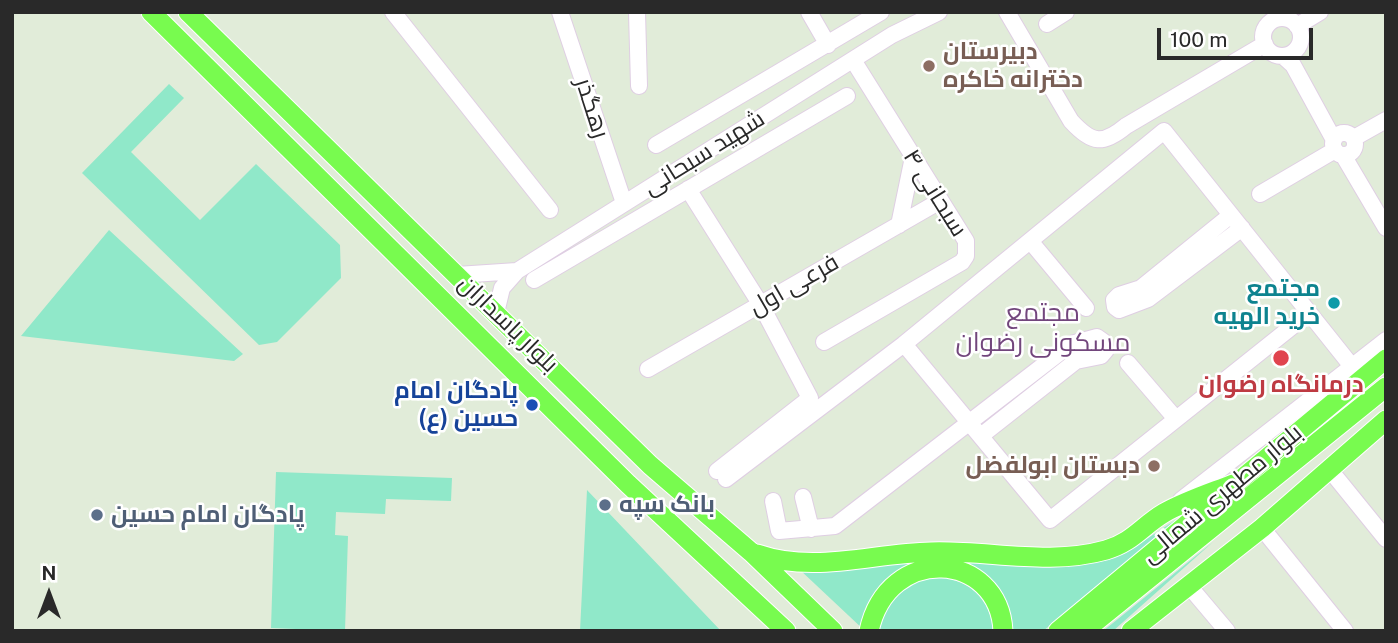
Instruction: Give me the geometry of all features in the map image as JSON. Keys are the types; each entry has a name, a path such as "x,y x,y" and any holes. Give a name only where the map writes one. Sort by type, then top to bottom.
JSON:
{"main road":[{"name":"بلوار پاسداران","path":"188,12 650,465 751,552 833,631"},
{"name":"بلوار پاسداران","path":"164,17 628,484 786,631"},
{"name":"بلوار مطهری شمالی","path":"1058,631 1233,484 1357,373 1386,359"},
{"name":"بلوار مطهری شمالی","path":"1084,631 1386,387"},
{"path":"1131,631 1262,528 1386,420"},
{"path":"628,484 650,465"},
{"path":"751,552 777,561 816,564 929,552 1010,556 1083,554 1121,545 1138,536 1163,514 1233,484"},
{"path":"869,631 873,611 888,588 914,571 940,567 957,570 982,585 996,603 1003,631"}],"street":[{"path":"393,12 550,210"},
{"name":"رهگذر","path":"560,12 624,203"},
{"path":"637,12 639,86"},
{"path":"809,12 828,45"},
{"path":"656,145 881,12"},
{"name":"شهید سبحانی","path":"892,36 922,12"},
{"name":"شهید سبحانی","path":"517,271 892,36 939,12"},
{"path":"1007,12 1065,100"},
{"path":"1018,12 1083,134 1095,140 1110,139 1126,126 1265,44"},
{"path":"1046,24 1066,12"},
{"path":"1297,26 1320,12"},
{"path":"1344,144 1302,60 1298,48 1301,37 1297,26 1278,15 1263,20 1265,44 1272,53 1283,56 1293,65 1344,144 1384,214"},
{"path":"1283,56 1298,48"},
{"name":"سبحانی ۴","path":"824,342 962,262 966,256 966,241 853,60"},
{"path":"534,280 848,96"},
{"path":"1260,194 1386,120"},
{"path":"688,189 761,305 810,398 722,475 904,344 1164,131 1357,373"},
{"path":"899,225 913,157"},
{"name":"فرعی اول","path":"648,369 940,201"},
{"path":"1231,215 1141,288 1119,295 1114,300 1115,307 1119,310 1148,299 1242,229"},
{"path":"1031,242 1086,308"},
{"path":"457,275 517,271"},
{"path":"496,313 502,288 517,271"},
{"path":"904,344 1051,520 1309,313"},
{"path":"774,501 779,531 835,526 1071,344 1097,337 1104,342 1105,350 1101,356 1076,361 982,435"},
{"path":"1163,514 1357,373 1386,340"},
{"path":"1128,363 1176,419"},
{"path":"1330,470 1386,539"},
{"path":"803,497 811,528"},
{"path":"1262,528 1345,631"},
{"path":"1189,586 1227,631"}],"green space":[{"path":"169,84 184,98 131,152 200,220 256,164 340,245 341,278 277,342 259,345 82,173"},
{"path":"109,230 243,354 234,361 21,336"},
{"path":"276,472 452,478 451,501 386,499 385,514 336,512 335,535 348,536 345,631 271,628"},
{"path":"587,490 721,631 580,631"},
{"path":"1191,510 1043,631 1010,631 1001,595 927,562 865,631 799,569 1128,551"},
{"path":"1213,542 1113,631 1103,631 1113,623"},
{"path":"940,576 962,583 977,593 988,608 995,631 878,631 887,608 899,592 916,583"}],"place":[{"name":"دبیرستان دخترانه خاکره","path":"929,66"},
{"name":"مجتمع خرید الهیه","path":"1334,303"},
{"name":"درمانگاه رضوان","path":"1281,358"},
{"name":"پادگان امام حسین (ع)","path":"532,405"},
{"name":"دبستان ابولفضل","path":"1154,466"},
{"name":"بانک سپه","path":"605,505"},
{"name":"پادگان امام حسین","path":"97,515"}],"district":[{"name":"مجتمع مسکونی رضوان","path":"1043,328"}]}
